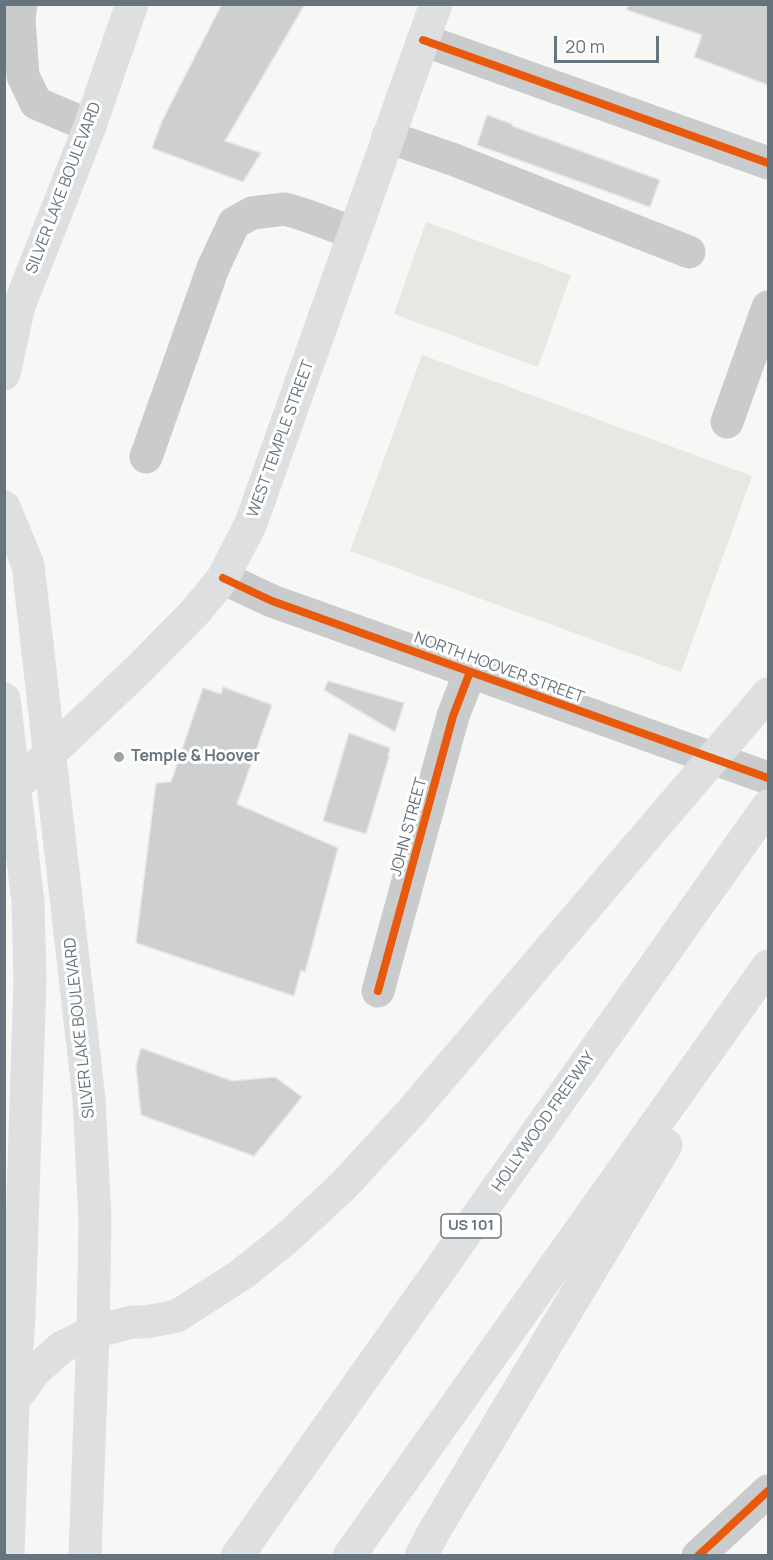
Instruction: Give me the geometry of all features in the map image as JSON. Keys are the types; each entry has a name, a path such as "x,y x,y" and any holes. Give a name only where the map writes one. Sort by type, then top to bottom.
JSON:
{"main road":[{"name":"SILVER LAKE BOULEVARD","path":"4,374 19,306 90,126 132,4"},
{"name":"WEST TEMPLE STREET","path":"4,797 140,668 196,611 223,578 250,524 436,4"},
{"name":"SILVER LAKE BOULEVARD","path":"4,507 28,566 87,1087 95,1220 85,1556"},
{"path":"13,1401 35,1371 62,1347 93,1332 132,1322 146,1322 177,1316 242,1274 287,1238 344,1185 413,1110 768,694"},
{"path":"4,699 28,902 30,980 19,1317 13,1401 8,1556"},
{"name":"HOLLYWOOD FREEWAY","path":"237,1556 768,806"},
{"path":"349,1556 768,966"},
{"path":"420,1556 768,973"}],"street":[{"path":"21,4 19,19 23,76 36,103 90,126"},
{"path":"423,40 768,163"},
{"path":"388,137 452,159 689,252"},
{"path":"146,458 213,268 234,223 252,213 285,209 305,214 354,233"},
{"path":"727,422 768,307"},
{"name":"NORTH HOOVER STREET","path":"223,578 272,601 768,778"},
{"name":"JOHN STREET","path":"378,991 453,716 470,672"},
{"path":"698,1556 768,1491"}],"shaded area":[{"path":"426,222 571,275 538,367 394,314"},
{"path":"422,355 752,476 681,672 350,551"}],"building":[{"path":"222,4 305,4 225,141 261,153 243,182 152,148 162,121"},
{"path":"628,4 768,4 768,85 694,57 702,35 627,10"},
{"path":"487,115 660,180 650,207 477,145"},
{"path":"328,681 404,703 395,732 324,690"},
{"path":"223,687 272,705 237,804 338,848 305,972 301,970 294,996 136,943 156,783 171,782 203,688 221,694"},
{"path":"349,733 390,748 366,834 323,821"},
{"path":"141,1048 232,1081 275,1077 302,1097 254,1156 141,1115 136,1066"}],"cycle path":[{"path":"423,40 768,163"},
{"path":"223,578 272,601 768,778"},
{"path":"378,991 453,716 470,672"},
{"path":"698,1556 768,1491"}],"place":[{"name":"Temple & Hoover","path":"119,757"}]}
